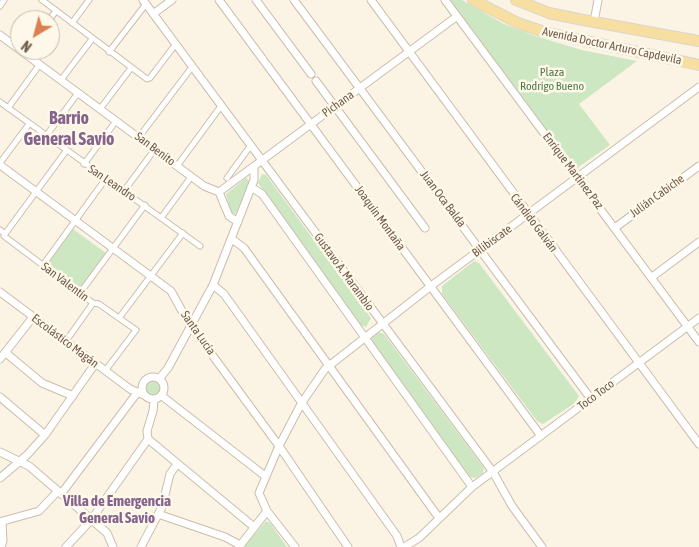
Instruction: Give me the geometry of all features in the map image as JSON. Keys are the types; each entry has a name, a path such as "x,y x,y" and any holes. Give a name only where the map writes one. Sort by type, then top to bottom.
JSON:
{"main road":[{"name":"Avenida Doctor Arturo Capdevila","path":"472,0 518,23 544,32 699,65"},
{"name":"Avenida Doctor Arturo Capdevila","path":"516,0 549,13 699,41"}],"street":[{"path":"0,6 4,0"},
{"path":"42,0 55,10"},
{"path":"72,23 89,0"},
{"path":"153,14 172,0"},
{"name":"Joaquín Montaña","path":"219,0 541,436"},
{"path":"256,0 311,74"},
{"name":"Juan Oca Balda","path":"294,0 591,399"},
{"name":"Cándido Galván","path":"371,0 699,444"},
{"name":"Enrique Martínez Paz","path":"445,0 616,227 699,342"},
{"path":"594,22 598,0"},
{"path":"109,52 144,2"},
{"name":"Gustavo A. Marambio","path":"144,2 493,472 512,506 542,547"},
{"path":"60,14 109,52 147,78 150,78 175,44"},
{"name":"Pichana","path":"219,192 456,17"},
{"path":"61,80 92,39"},
{"name":"San Benito","path":"35,60 191,177 204,186 219,192"},
{"path":"8,108 40,64"},
{"path":"139,138 192,67"},
{"path":"100,109 131,68"},
{"path":"316,80 425,228"},
{"name":"Bilibiscate","path":"267,510 260,493 265,476 301,404 329,365 480,249 699,87"},
{"path":"46,136 78,93"},
{"name":"San Leandro","path":"0,102 84,164 107,177 200,246"},
{"path":"177,166 221,106"},
{"path":"84,164 116,121"},
{"path":"0,164 29,124"},
{"path":"227,178 251,145"},
{"path":"124,191 155,149"},
{"path":"3,232 36,193 66,151"},
{"name":"Santa Lucía","path":"0,164 36,193 171,291 191,326 279,446 348,547"},
{"name":"Julián Cabiche","path":"616,227 699,166"},
{"path":"159,379 213,285 255,177 254,167"},
{"path":"43,265 107,177"},
{"path":"161,218 191,177"},
{"path":"251,187 262,194 472,487"},
{"path":"219,192 229,216 238,222"},
{"path":"80,293 145,206"},
{"name":"San Valentín","path":"3,232 4,236 93,303 99,304 136,330 105,371"},
{"path":"119,318 183,233"},
{"path":"232,240 244,248 439,518"},
{"path":"652,277 699,242"},
{"path":"213,285 224,294 403,547"},
{"name":"Escolástico Magán","path":"0,292 130,389 154,400"},
{"path":"66,341 93,303"},
{"path":"34,317 2,357 38,381 73,396"},
{"name":"Toco Toco","path":"403,547 416,541 472,487 699,318"},
{"path":"0,478 21,461 45,435 95,364"},
{"path":"130,389 150,377 159,379 165,386 162,396 154,400 147,431 148,439 254,527"},
{"path":"1,547 4,541 1,522 38,511 60,492 140,394 144,381"},
{"path":"162,396 265,476"},
{"path":"0,397 45,435"},
{"path":"66,547 90,520 148,439"},
{"path":"0,452 21,461 60,492 107,533 112,547"},
{"path":"141,547 158,514 170,474 177,464"},
{"path":"158,514 225,537 240,546 267,510 295,547"}],"green space":[{"name":"Plaza Rodrigo Bueno","path":"448,0 462,0 502,23 535,36 582,50 637,61 579,104 610,145 576,169"},
{"path":"262,174 266,175 371,318 366,327 360,325 258,183"},
{"path":"246,178 250,181 234,214 231,212 226,194"},
{"path":"73,229 106,253 80,288 47,264"},
{"path":"474,261 479,263 579,396 575,403 543,424 537,421 442,294 442,286"},
{"path":"378,332 384,334 484,468 483,473 476,478 469,477 372,342 372,337"},
{"path":"154,380 160,382 162,388 160,394 154,396 148,394 146,388 148,382"},
{"path":"266,521 270,523 287,547 244,547"}],"district":[{"name":"Barrio General Savio","path":"69,128"},
{"name":"Villa de Emergencia General Savio","path":"117,510"}]}
